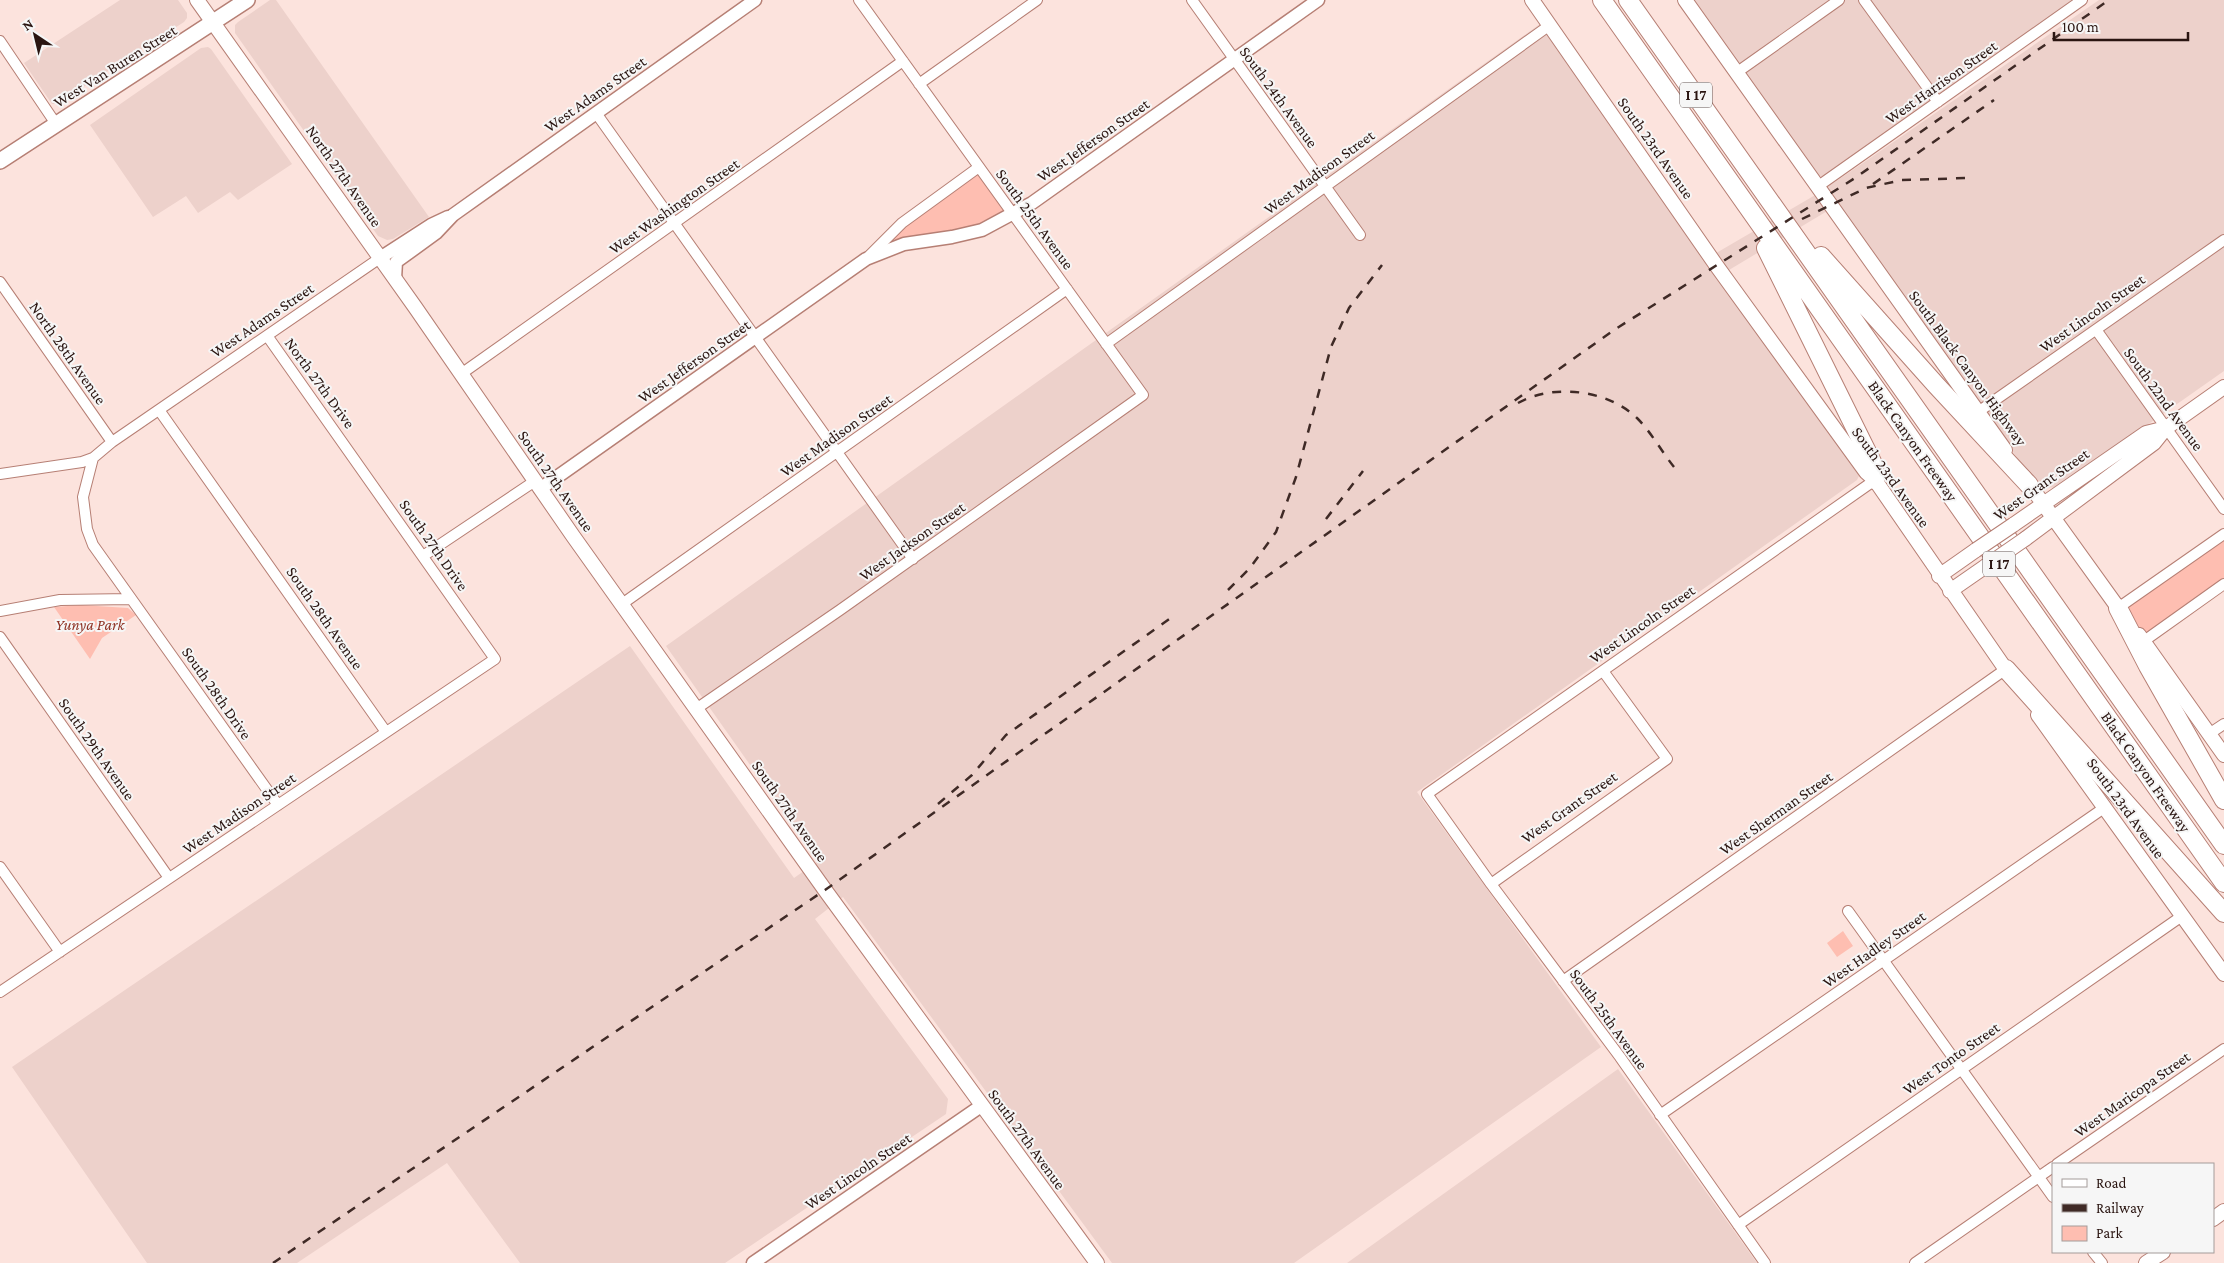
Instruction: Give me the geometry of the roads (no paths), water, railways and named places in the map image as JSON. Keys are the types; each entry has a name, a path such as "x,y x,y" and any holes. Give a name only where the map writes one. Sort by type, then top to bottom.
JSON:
{"highway":[{"name":"Black Canyon Freeway","path":"1602,0 2224,882"},
{"name":"Black Canyon Freeway","path":"1628,0 2224,845"},
{"path":"1734,188 1874,466 1875,480"},
{"path":"1763,190 1936,385 2029,485"},
{"path":"2118,608 2148,666 2224,800"},
{"path":"2006,670 2224,913"}],"main road":[{"name":"North 27th Avenue","path":"197,0 461,374"},
{"name":"West Van Buren Street","path":"0,161 247,0"},
{"name":"South 23rd Avenue","path":"1532,0 1716,265 1866,472 1875,480 1950,591 2224,974"},
{"name":"South Black Canyon Highway","path":"1685,0 2029,485 2144,641 2224,755"},
{"name":"South 27th Avenue","path":"461,374 696,709 981,1106 1097,1263"},
{"name":"West Grant Street","path":"1950,591 2034,533 2154,443 2166,428 2224,387"},
{"name":"West Grant Street","path":"1940,576 2146,433 2166,428"},
{"path":"2146,1263 2161,1253"}],"street":[{"name":"West Adams Street","path":"0,474 69,465 93,458 112,442 268,337 380,258 431,225 453,215 755,0"},
{"name":"South 25th Avenue","path":"860,0 1143,395"},
{"path":"919,84 1037,0"},
{"name":"South 24th Avenue","path":"1192,0 1360,235"},
{"name":"West Jefferson Street","path":"866,259 904,244 952,237 982,230 1013,214 1032,203 1318,0"},
{"path":"1736,73 1839,0"},
{"path":"1864,0 1938,102"},
{"name":"West Harrison Street","path":"1817,188 2082,0"},
{"name":"West Madison Street","path":"1106,344 1550,25"},
{"path":"0,41 56,124"},
{"name":"West Washington Street","path":"461,374 903,61"},
{"path":"596,113 754,338 913,559"},
{"name":"West Jefferson Street","path":"423,556 538,485 754,338 866,259 889,238 897,227 979,167"},
{"name":"West Adams Street","path":"395,279 396,262 436,233 453,215"},
{"name":"West Lincoln Street","path":"1978,412 2097,331 2224,240"},
{"name":"North 28th Avenue","path":"0,282 112,442"},
{"name":"West Madison Street","path":"622,604 1067,289"},
{"name":"South 22nd Avenue","path":"2097,331 2224,509"},
{"name":"North 27th Drive","path":"268,337 348,448"},
{"name":"West Jackson Street","path":"696,709 913,559 1143,395"},
{"name":"South 28th Avenue","path":"159,410 386,732"},
{"name":"South 27th Drive","path":"348,448 495,659"},
{"name":"South 28th Drive","path":"93,458 83,497 87,529 93,545 278,805"},
{"name":"West Lincoln Street","path":"1427,794 1875,480"},
{"path":"2118,608 2224,534"},
{"path":"2144,641 2224,584"},
{"path":"0,611 58,600 131,599"},
{"name":"South 29th Avenue","path":"0,637 169,878"},
{"name":"West Madison Street","path":"0,992 495,659"},
{"name":"West Sherman Street","path":"1563,981 2006,670"},
{"name":"West Grant Street","path":"1491,884 1667,759 1602,671"},
{"path":"2209,734 2224,724"},
{"name":"South 25th Avenue","path":"1427,794 1765,1263"},
{"name":"West Hadley Street","path":"1660,1115 2104,808"},
{"path":"0,867 60,952"},
{"path":"1848,911 2052,1196"},
{"name":"West Tonto Street","path":"1738,1225 2182,916"},
{"name":"West Maricopa Street","path":"2058,1163 2224,1049"},
{"name":"West Lincoln Street","path":"761,1261 981,1106"},
{"path":"1915,1263 2052,1169"},
{"path":"2094,1253 2102,1263"}],"railway":[{"path":"273,1263 825,890 1614,330 1855,178 2109,0"},
{"path":"1873,184 1994,100"},
{"path":"1802,219 1866,188 1902,180 1968,178"},
{"path":"1228,590 1250,568 1276,532 1296,477 1331,347 1349,308 1382,265"},
{"path":"1518,403 1548,393 1564,392 1580,392 1611,401 1625,408 1637,418 1674,467"},
{"path":"1326,519 1363,471"},
{"path":"938,804 972,775 1006,735 1175,615"}],"park label":[{"name":"Yunya Park","path":"90,624"}]}
